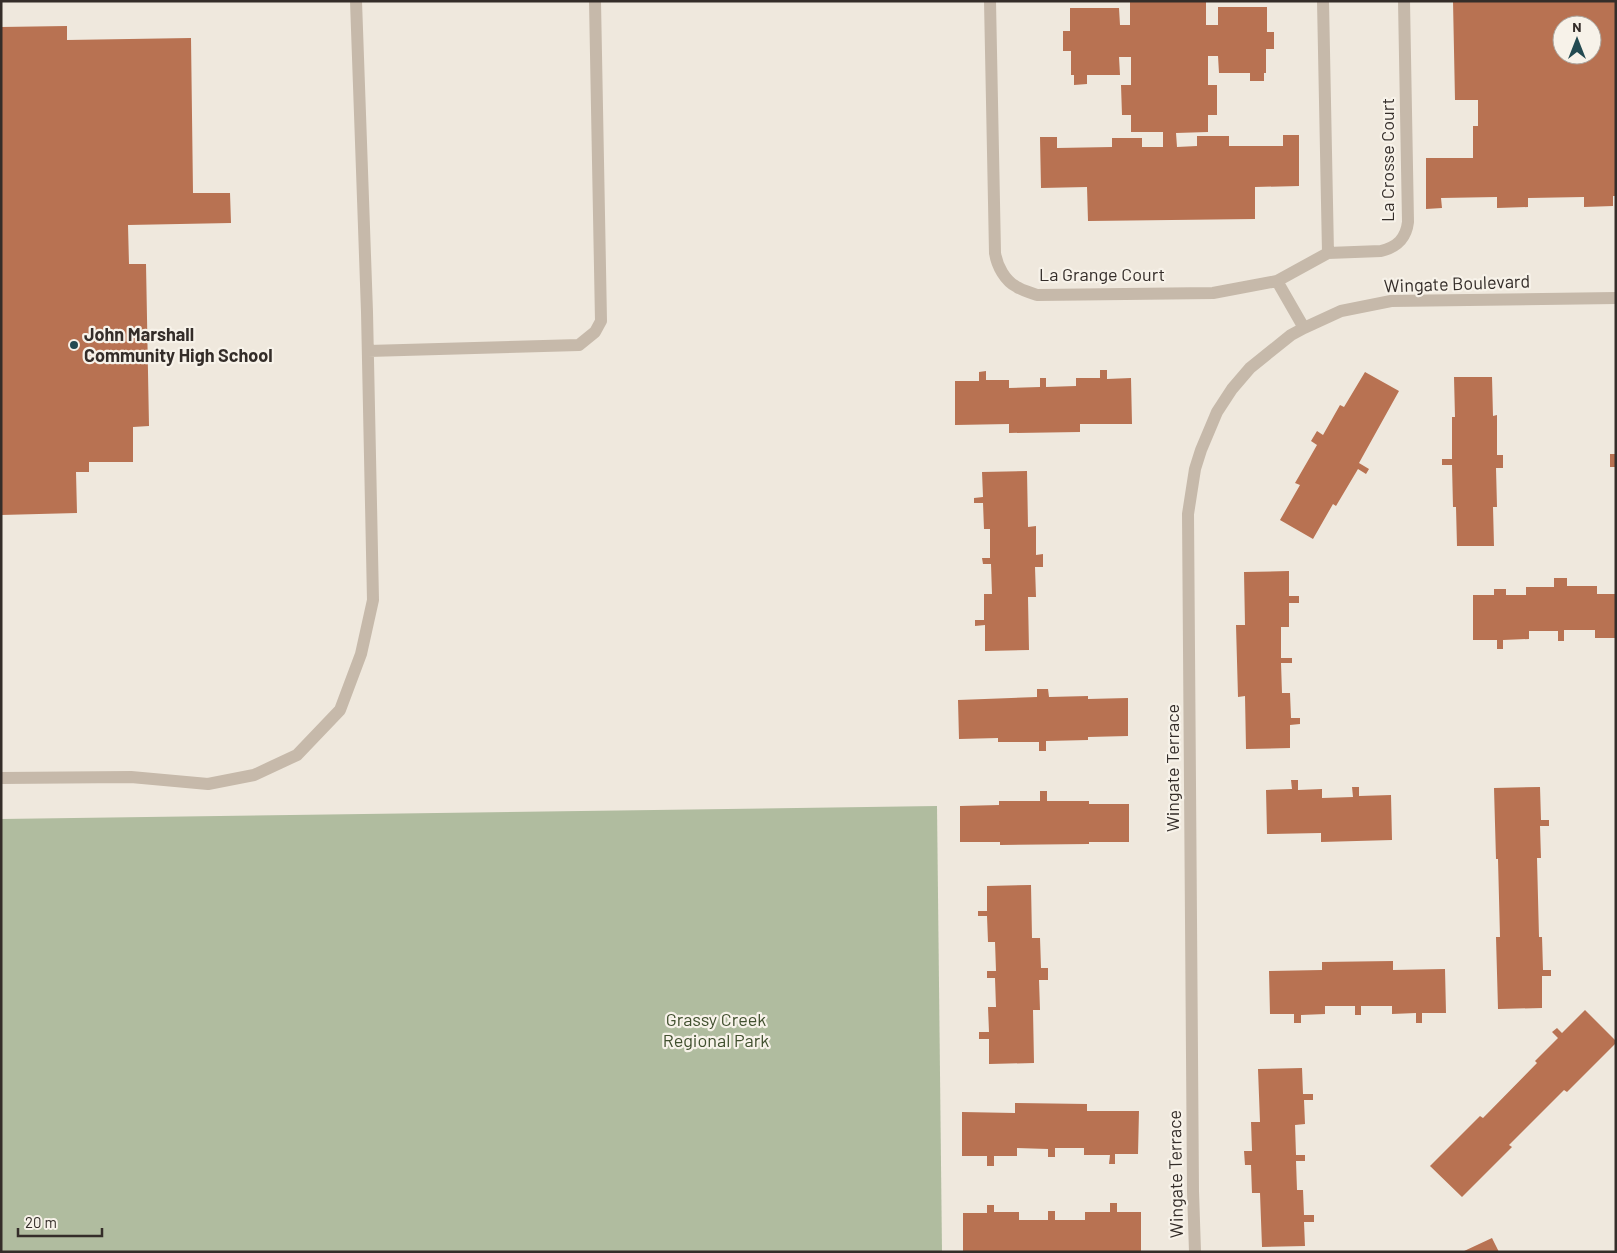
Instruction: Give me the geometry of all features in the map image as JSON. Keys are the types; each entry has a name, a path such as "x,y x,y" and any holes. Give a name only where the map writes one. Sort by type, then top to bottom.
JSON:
{"street":[{"path":"1,778 131,777 208,784 254,775 297,754 340,710 361,654 373,600 368,351 356,1"},
{"path":"368,351 579,345 595,332 601,321 595,1"},
{"name":"La Grange Court","path":"990,1 995,253 1000,270 1008,280 1016,287 1037,295 1213,293 1278,281"},
{"path":"1323,1 1328,252"},
{"name":"La Crosse Court","path":"1278,281 1328,252 1381,251 1389,249 1402,241 1406,234 1408,222 1404,1"},
{"path":"1278,281 1304,328"},
{"name":"Wingate Boulevard","path":"1304,328 1342,311 1391,301 1616,298"},
{"name":"Wingate Terrace","path":"1195,1252 1193,1191 1189,501 1201,450 1218,412 1232,389 1250,368 1304,328"}],"green space":[{"name":"Grassy Creek Regional Park","path":"937,806 942,1252 1,1252 1,819"}],"building":[{"path":"1130,1 1206,1 1206,25 1218,25 1218,7 1267,7 1267,32 1274,32 1274,49 1266,49 1264,81 1250,81 1250,73 1219,73 1218,56 1208,56 1208,85 1217,85 1217,115 1208,115 1208,132 1176,133 1177,147 1197,146 1197,136 1229,136 1229,146 1283,146 1283,135 1299,135 1299,186 1255,187 1255,219 1088,221 1087,187 1041,188 1040,137 1057,137 1057,148 1112,147 1112,138 1142,138 1142,147 1163,147 1163,132 1131,132 1131,115 1122,115 1121,85 1131,85 1131,57 1119,57 1120,75 1087,75 1087,84 1074,85 1074,75 1071,75 1071,51 1063,51 1063,31 1070,31 1070,8 1119,8 1120,25 1130,25"},
{"path":"1453,1 1616,1 1616,196 1613,196 1613,206 1584,207 1584,197 1528,198 1528,207 1497,208 1497,197 1441,198 1442,208 1426,209 1426,158 1473,158 1473,126 1478,126 1478,100 1455,100"},
{"name":"John Marshall Community High School","path":"67,26 67,40 191,38 193,193 230,193 231,223 128,225 129,264 146,264 149,426 133,427 133,462 89,462 89,472 76,472 77,513 1,515 1,27"},
{"path":"1100,370 1107,370 1107,379 1131,378 1132,424 1080,424 1080,432 1009,433 1009,424 955,425 955,381 979,381 979,372 986,371 986,380 1009,380 1009,388 1040,387 1040,378 1046,378 1046,387 1076,386 1076,378 1100,378"},
{"path":"1365,372 1399,391 1359,463 1369,469 1366,474 1358,469 1336,506 1333,504 1313,539 1280,520 1300,485 1295,483 1317,445 1311,441 1317,431 1323,435 1340,405 1344,407"},
{"path":"1454,377 1492,377 1493,416 1497,415 1497,455 1503,455 1503,468 1496,468 1497,507 1493,507 1494,546 1457,546 1456,507 1453,507 1452,465 1442,465 1442,459 1452,459 1452,417 1455,417"},
{"path":"1610,454 1616,454 1616,467 1610,467"},
{"path":"1027,471 1028,527 1036,526 1036,555 1043,554 1043,567 1035,567 1036,597 1028,597 1029,650 985,651 985,625 975,626 975,620 984,620 984,594 992,594 991,564 983,564 982,558 990,558 990,529 984,529 983,503 974,503 974,498 983,497 982,472"},
{"path":"1289,571 1289,596 1299,596 1299,603 1289,603 1289,627 1281,627 1281,658 1292,658 1292,663 1281,663 1282,693 1290,693 1291,718 1300,718 1300,724 1290,725 1290,748 1246,749 1245,696 1238,697 1236,625 1245,625 1244,572"},
{"path":"1554,578 1567,578 1567,586 1597,586 1597,594 1616,594 1616,638 1595,638 1595,630 1564,630 1564,641 1558,641 1558,631 1529,631 1529,639 1503,640 1503,649 1497,649 1497,640 1473,640 1473,595 1494,595 1494,589 1506,589 1506,595 1526,595 1526,587 1554,587"},
{"path":"1037,689 1048,689 1049,697 1088,696 1088,699 1128,698 1128,736 1088,737 1088,740 1046,741 1046,751 1039,751 1039,742 998,742 998,738 959,739 958,700 1037,697"},
{"path":"1291,780 1298,780 1298,790 1322,789 1322,798 1353,797 1352,787 1359,787 1359,796 1391,795 1392,840 1321,842 1321,833 1267,834 1266,790 1292,789"},
{"path":"1540,787 1541,820 1549,820 1549,826 1540,826 1541,858 1537,858 1539,937 1542,937 1543,970 1551,970 1551,976 1542,976 1542,1008 1498,1009 1496,937 1500,937 1494,788"},
{"path":"1040,791 1047,791 1047,801 1089,801 1089,804 1129,804 1129,842 1000,845 1000,842 960,842 960,806 999,805 999,801 1040,801"},
{"path":"1031,885 1032,938 1040,938 1041,968 1048,968 1048,980 1039,980 1040,1010 1033,1010 1034,1063 989,1064 989,1039 979,1039 979,1032 989,1032 988,1007 996,1007 995,978 987,978 987,971 996,971 995,942 988,942 987,916 978,916 978,911 987,911 987,886"},
{"path":"1393,961 1393,970 1445,969 1446,1013 1422,1013 1422,1023 1416,1023 1416,1013 1392,1014 1392,1006 1361,1006 1361,1015 1355,1015 1355,1006 1325,1006 1325,1014 1301,1015 1301,1023 1294,1023 1294,1014 1270,1014 1269,971 1322,970 1322,962"},
{"path":"1585,1010 1616,1043 1567,1092 1564,1090 1509,1145 1512,1147 1462,1197 1430,1166 1480,1116 1483,1118 1537,1063 1535,1061 1558,1038 1552,1032 1557,1028 1562,1033"},
{"path":"1302,1068 1303,1094 1313,1094 1313,1100 1304,1100 1305,1124 1295,1125 1296,1155 1305,1155 1305,1161 1296,1161 1297,1190 1303,1190 1304,1215 1314,1215 1314,1222 1304,1222 1305,1246 1262,1247 1260,1193 1252,1193 1251,1165 1245,1165 1244,1151 1252,1151 1251,1122 1260,1122 1258,1069"},
{"path":"1015,1103 1087,1104 1087,1111 1139,1111 1138,1154 1115,1154 1115,1164 1109,1164 1110,1155 1084,1155 1084,1148 1055,1148 1055,1157 1048,1157 1048,1149 1017,1148 1017,1156 994,1156 994,1166 987,1166 987,1156 962,1156 962,1112 1015,1113"},
{"path":"1110,1203 1117,1203 1117,1212 1141,1212 1141,1252 963,1252 963,1213 987,1213 987,1205 994,1205 994,1212 1019,1212 1019,1220 1048,1220 1048,1211 1055,1211 1055,1220 1085,1220 1085,1212 1110,1212"},
{"path":"1492,1238 1499,1252 1462,1252"}],"place":[{"name":"John Marshall Community High School","path":"74,345"}]}
